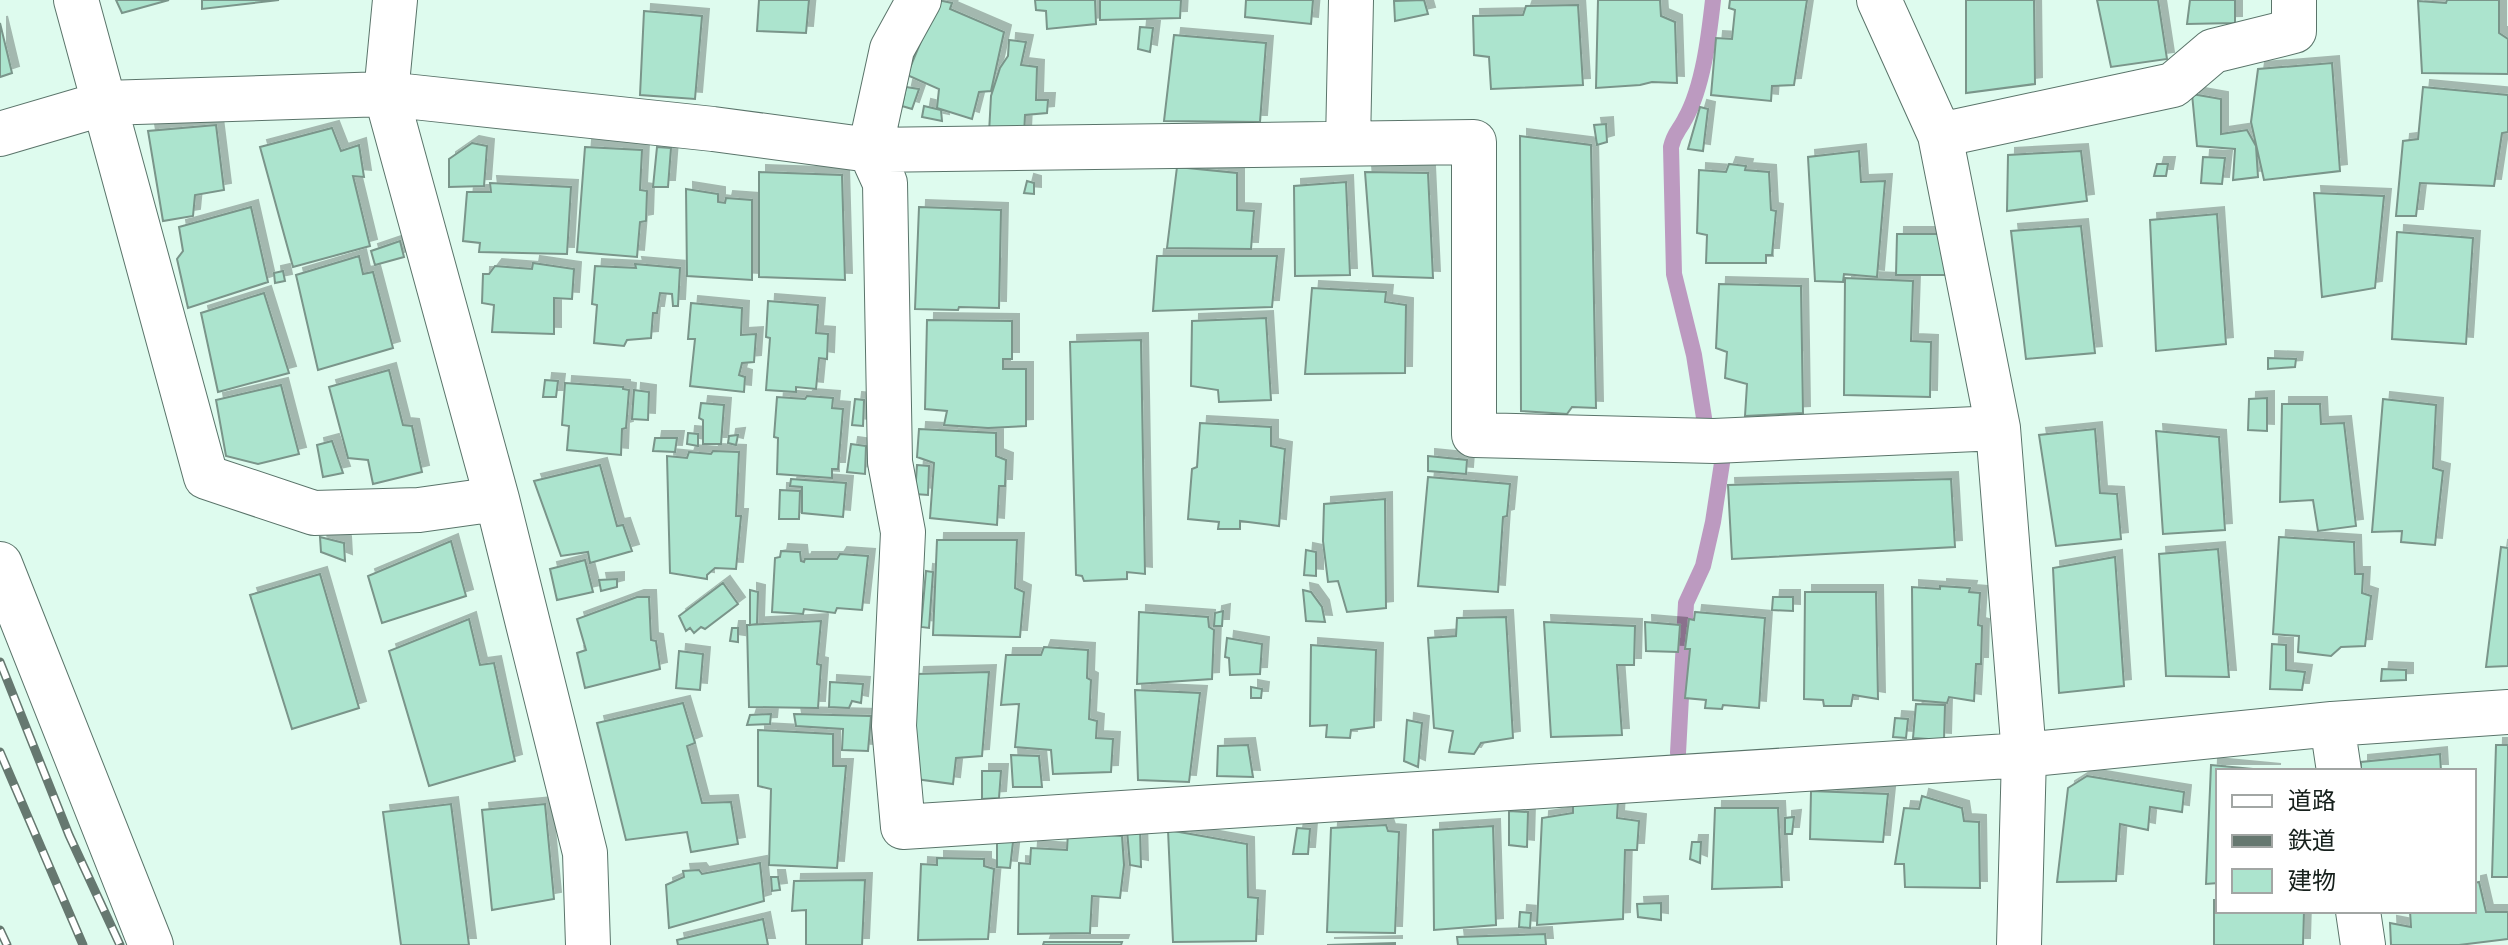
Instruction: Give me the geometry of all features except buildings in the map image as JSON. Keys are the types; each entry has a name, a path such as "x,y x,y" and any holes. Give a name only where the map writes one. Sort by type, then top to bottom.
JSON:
{"street":[{"path":"76,0 206,477 314,513 419,510 497,499"},
{"path":"395,0 386,94 497,499 585,853 588,945"},
{"path":"919,0 892,49 870,150 885,183 890,462 903,532 894,726 903,827 2024,755 2332,724 2508,712"},
{"path":"1348,143 1351,0"},
{"path":"1879,0 1940,135 1998,428 2024,755 2019,945"},
{"path":"1940,135 2173,85 2213,51 2294,31 2294,0"},
{"path":"0,134 105,103 386,94 713,129 870,150 1474,142 1474,435 1714,441 1998,428"},
{"path":"0,564 151,945"},
{"path":"2332,724 2339,769"},
{"path":"2358,913 2363,945"}],"waterway":[{"path":"1705,424 1694,355 1674,274 1671,147 1696,92 1713,0"},
{"path":"1678,753 1686,603 1703,566 1722,463"}],"railway":[{"path":"0,662 69,835 120,945"},
{"path":"0,752 83,945"},
{"path":"0,930 7,945"}]}
